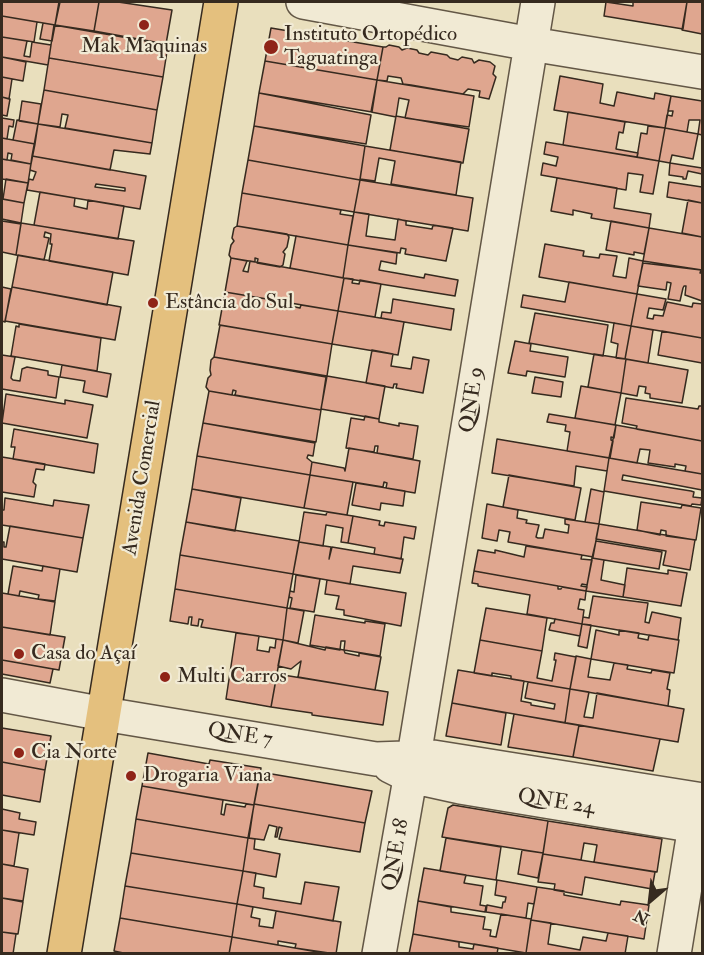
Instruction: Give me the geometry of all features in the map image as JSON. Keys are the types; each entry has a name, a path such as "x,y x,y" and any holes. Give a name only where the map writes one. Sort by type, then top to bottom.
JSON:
{"main road":[{"name":"Avenida Comercial","path":"64,954 221,2"}],"street":[{"path":"303,2 531,44 702,72"},
{"name":"QNE 9","path":"412,766 538,2"},
{"name":"QNE 7","path":"2,696 412,766"},
{"name":"QNE 24","path":"412,766 458,761 700,807"},
{"name":"QNE 18","path":"379,954 412,766"},
{"path":"674,954 700,807"}],"building":[{"path":"2,2 59,2 55,25 2,16"},
{"path":"60,2 99,2 94,31 55,25"},
{"path":"99,2 118,2 172,10 166,44 94,31"},
{"path":"606,2 633,6 633,2 687,2 683,29 604,16"},
{"path":"687,2 702,2 702,34 682,30"},
{"path":"2,16 37,22 34,42 2,37"},
{"path":"43,23 55,25 52,41 40,39"},
{"path":"54,25 168,45 163,77 49,58"},
{"path":"271,28 383,47 377,80 265,61"},
{"path":"2,37 27,41 24,56 30,57 32,42 51,45 48,65 2,57"},
{"path":"389,45 402,50 407,48 417,50 419,53 428,55 431,52 458,60 462,57 472,59 474,63 479,60 490,62 495,66 493,74 496,77 489,99 479,97 480,91 468,89 463,94 403,84 401,78 388,76 387,81 377,80 383,47"},
{"path":"2,57 26,62 23,81 2,77"},
{"path":"49,58 163,77 157,110 44,90"},
{"path":"265,61 377,80 372,112 259,93"},
{"path":"560,76 603,84 600,103 614,106 617,92 654,99 655,93 671,96 665,128 554,110"},
{"path":"2,77 12,79 9,99 2,97"},
{"path":"377,80 474,96 469,127 405,118 409,100 399,98 396,117 371,112"},
{"path":"44,90 157,110 152,143 65,128 68,115 62,114 60,127 38,124"},
{"path":"259,93 371,115 366,144 254,126"},
{"path":"671,96 702,101 702,135 698,134 700,120 689,120 687,132 665,128 667,115 672,116 673,111 668,111"},
{"path":"2,97 10,99 7,116 2,115"},
{"path":"22,101 41,104 38,124 19,121"},
{"path":"568,112 625,122 623,133 619,132 616,149 638,153 637,157 563,145"},
{"path":"396,116 469,129 463,163 390,150"},
{"path":"2,118 14,120 13,127 9,126 7,139 2,138"},
{"path":"17,120 38,124 35,144 13,140"},
{"path":"38,124 152,143 150,154 114,150 110,170 32,156"},
{"path":"254,126 365,146 360,180 248,160"},
{"path":"648,126 665,128 659,161 637,157 641,133 647,134"},
{"path":"665,128 698,134 693,159 672,155 670,163 659,161"},
{"path":"2,138 35,144 31,164 11,160 12,154 8,153 7,160 2,159"},
{"path":"546,142 659,161 653,194 640,192 643,175 628,173 626,190 541,175 543,163 556,166 558,157 544,154"},
{"path":"365,146 461,162 456,195 391,184 395,161 379,158 375,181 360,179"},
{"path":"32,156 146,176 140,209 27,190 29,179 33,180 36,172 30,170","holes":["96,184 125,188 125,191 95,187"]},
{"path":"2,159 31,164 28,183 2,179"},
{"path":"248,160 360,180 354,212 242,193"},
{"path":"670,163 702,168 702,174 688,171 686,179 669,175"},
{"path":"557,178 617,188 614,208 651,214 649,228 591,218 592,214 573,210 573,215 551,211"},
{"path":"6,179 28,183 24,203 3,199"},
{"path":"360,180 473,198 468,231 354,212"},
{"path":"669,182 702,187 702,203 667,197"},
{"path":"40,192 75,198 74,206 87,209 88,200 124,206 118,239 34,225"},
{"path":"242,193 341,210 340,214 353,216 348,245 237,226"},
{"path":"2,199 24,203 21,223 2,219"},
{"path":"688,200 702,203 702,237 682,233"},
{"path":"354,212 369,214 366,236 395,240 398,219 406,221 406,225 432,229 433,225 453,228 446,261 405,254 406,249 401,248 400,253 348,245"},
{"path":"2,221 21,224 16,255 2,252"},
{"path":"611,221 649,228 644,254 634,252 634,255 606,250"},
{"path":"21,223 134,241 128,275 49,261 51,234 45,232 44,237 49,238 44,260 16,255"},
{"path":"237,226 287,234 289,237 287,247 283,252 285,254 283,265 280,267 257,263 258,259 255,258 255,262 231,258 229,255 234,241 232,238 234,228"},
{"path":"649,228 702,237 702,270 643,261"},
{"path":"296,236 348,245 343,278 290,268"},
{"path":"545,244 584,251 583,256 599,258 600,254 617,256 613,276 626,278 629,258 643,261 637,294 539,277"},
{"path":"348,245 397,253 396,264 381,261 379,270 424,278 425,274 458,280 455,296 343,278"},
{"path":"18,255 113,272 107,305 12,287"},
{"path":"231,258 247,261 243,271 248,272 250,261 344,278 338,311 225,292"},
{"path":"643,263 701,270 702,301 685,295 686,286 683,288 680,301 668,299 671,283 667,282 666,290 638,286"},
{"path":"344,278 353,279 352,283 359,284 360,280 381,284 375,317 338,311"},
{"path":"569,282 637,294 631,326 521,307 523,295 565,302"},
{"path":"2,287 11,289 5,322 2,321"},
{"path":"12,287 121,307 115,340 5,321"},
{"path":"225,292 267,299 267,301 300,308 301,305 338,311 332,344 219,325"},
{"path":"637,294 666,299 663,310 649,308 647,318 653,319 654,315 663,316 667,302 692,307 693,303 702,304 702,338 631,326"},
{"path":"393,299 454,309 451,330 381,318 382,312 391,313"},
{"path":"338,311 404,322 398,355 332,344"},
{"path":"535,313 608,325 603,356 529,343"},
{"path":"614,323 631,326 625,359 616,358 618,344 611,342"},
{"path":"19,324 101,338 97,371 11,356 16,326 19,327"},
{"path":"220,325 332,344 327,376 214,357"},
{"path":"631,326 653,330 648,363 625,359"},
{"path":"662,331 702,338 702,363 658,355"},
{"path":"515,341 531,344 530,351 568,357 565,377 527,371 526,376 508,373"},
{"path":"372,350 393,354 391,366 411,369 413,357 429,360 423,393 396,388 397,384 394,384 393,388 366,383"},
{"path":"594,354 626,359 621,393 588,387"},
{"path":"2,355 15,357 11,378 13,380 20,381 22,369 27,367 48,371 48,375 59,377 56,398 2,389"},
{"path":"214,357 326,377 321,410 235,395 236,391 233,390 232,395 209,391 206,387 211,375 211,360"},
{"path":"626,359 688,370 682,403 650,398 650,394 645,393 646,387 639,386 637,396 621,393"},
{"path":"62,365 111,374 107,397 83,392 85,381 60,377"},
{"path":"327,376 385,386 379,419 321,409"},
{"path":"535,377 563,382 561,397 532,393"},
{"path":"581,386 621,393 615,425 575,418"},
{"path":"209,391 321,410 316,442 203,423"},
{"path":"6,394 65,404 65,400 93,405 87,438 2,423"},
{"path":"626,398 698,409 702,406 702,441 636,429 637,426 622,423"},
{"path":"549,414 616,425 614,438 611,437 613,441 610,458 567,451 570,432 565,431 566,425 547,422"},
{"path":"365,416 379,419 379,422 399,426 399,423 418,426 413,459 377,453 378,446 375,446 374,452 346,448 351,418 364,420"},
{"path":"203,423 315,443 313,456 308,455 307,458 312,462 310,475 197,456"},
{"path":"616,425 702,441 702,474 685,471 686,466 675,464 675,467 648,463 650,450 640,449 637,463 609,458"},
{"path":"14,429 98,444 94,473 13,459 15,447 11,447"},
{"path":"497,439 609,458 607,471 576,466 574,486 492,473"},
{"path":"349,448 420,461 415,493 386,488 387,483 384,482 383,487 310,475 312,462 344,468 345,471"},
{"path":"197,456 310,475 304,508 192,489"},
{"path":"2,457 45,464 44,470 36,469 33,482 36,485 34,497 2,492"},
{"path":"609,458 702,474 702,490 623,475 622,480 691,491 694,492 693,497 702,498 701,505 692,504 691,506 604,491"},
{"path":"310,475 353,482 347,515 304,508"},
{"path":"509,475 581,488 575,520 503,507"},
{"path":"356,483 405,491 403,506 381,503 380,510 352,505"},
{"path":"192,489 241,498 235,531 186,522"},
{"path":"591,489 604,492 599,524 585,522"},
{"path":"5,498 53,506 54,500 89,505 83,538 2,525"},
{"path":"641,502 681,508 682,505 701,508 696,540 666,536 666,531 661,530 660,535 637,530"},
{"path":"487,504 518,510 517,518 527,520 526,523 539,525 536,537 538,538 543,538 545,529 568,533 569,525 565,524 565,519 599,524 593,557 508,542 510,532 499,530 497,541 482,538"},
{"path":"304,512 326,515 327,512 353,516 348,543 341,542 343,528 326,525 323,546 299,542"},
{"path":"353,516 380,521 379,525 384,526 385,522 416,527 414,539 404,537 401,559 374,554 375,548 348,543"},
{"path":"186,522 299,541 293,574 180,555"},
{"path":"599,524 695,540 690,570 663,565 666,551 596,539"},
{"path":"10,526 83,538 77,572 2,559 2,542 6,547"},
{"path":"596,541 662,552 659,569 592,558"},
{"path":"299,542 331,547 329,559 332,547 403,559 400,573 353,566 350,584 293,574"},
{"path":"526,546 582,555 581,559 592,560 587,585 582,584 581,586 587,587 586,591 474,571 478,550 495,553 495,550 524,557"},
{"path":"180,555 293,574 287,608 175,589"},
{"path":"592,558 604,560 601,580 625,585 623,597 586,591"},
{"path":"13,566 42,571 43,566 60,569 55,601 38,599 39,595 20,591 19,596 8,594"},
{"path":"627,568 668,574 668,570 687,573 681,606 623,597"},
{"path":"474,571 558,586 558,589 562,587 586,591 585,600 580,599 578,609 584,610 582,624 527,614 530,595 478,586 472,583"},
{"path":"296,575 320,579 314,612 290,608 292,598 289,597 290,591 294,592"},
{"path":"327,580 406,593 401,626 344,615 344,610 336,609 339,596 325,594"},
{"path":"175,589 287,608 283,640 201,627 203,620 199,619 198,626 191,625 192,617 189,617 188,624 170,621"},
{"path":"2,593 55,602 50,635 2,627"},
{"path":"593,596 648,603 645,622 649,623 652,612 681,618 678,640 582,624 583,617 589,618"},
{"path":"287,608 304,611 298,643 283,640"},
{"path":"486,608 547,618 542,651 480,640"},
{"path":"315,615 385,624 380,656 344,650 345,641 341,641 340,650 310,645"},
{"path":"555,619 582,624 580,636 549,630"},
{"path":"582,624 591,625 587,648 578,646"},
{"path":"2,627 65,637 59,670 2,660"},
{"path":"596,630 619,635 619,630 639,633 638,638 648,640 649,635 679,640 674,673 591,659"},
{"path":"236,633 259,636 257,650 269,652 270,647 275,648 276,639 283,640 271,707 226,699"},
{"path":"283,640 325,650 326,647 344,650 345,653 359,656 359,653 381,657 375,690 298,677 301,661 291,669 278,666"},
{"path":"480,640 542,651 537,678 552,681 555,653 576,657 570,689 511,679 511,676 474,673"},
{"path":"576,656 591,659 588,677 610,680 614,663 628,665 627,669 670,673 667,689 670,690 668,706 570,689"},
{"path":"2,660 53,669 50,683 2,674"},
{"path":"458,670 524,681 521,701 554,709 555,704 525,698 528,682 570,689 565,723 452,703"},
{"path":"277,674 388,692 383,725 271,707"},
{"path":"570,689 589,692 584,717 593,718 597,693 684,709 678,742 565,723"},
{"path":"452,703 506,713 501,745 446,736"},
{"path":"514,714 579,725 573,757 508,747"},
{"path":"579,725 660,739 653,771 573,757"},
{"path":"2,728 51,736 45,770 2,762"},
{"path":"148,753 209,764 210,760 261,768 254,805 142,786"},
{"path":"2,762 45,770 40,802 2,795"},
{"path":"260,772 372,791 365,823 254,804"},
{"path":"142,786 223,800 221,814 224,815 226,804 245,807 246,804 254,805 248,838 136,819"},
{"path":"254,804 365,823 360,852 279,839 282,828 279,827 277,837 275,837 277,827 269,825 264,840 249,838"},
{"path":"453,805 548,821 543,853 442,837 448,808"},
{"path":"2,809 20,813 19,819 36,822 34,835 2,830"},
{"path":"136,819 248,838 243,871 131,853"},
{"path":"548,821 662,839 657,872 594,862 597,845 584,843 581,860 543,854"},
{"path":"2,830 19,833 14,866 2,864"},
{"path":"248,838 255,839 254,849 280,854 276,877 243,871"},
{"path":"446,838 501,847 496,880 440,871"},
{"path":"522,850 543,853 538,878 518,874"},
{"path":"131,853 243,871 237,904 125,886"},
{"path":"543,854 655,872 652,889 585,877 582,895 554,890 555,884 538,882"},
{"path":"2,864 28,869 23,901 2,898"},
{"path":"424,868 466,875 464,883 483,886 480,905 486,906 485,912 418,901"},
{"path":"243,871 256,873 254,886 264,888 263,898 301,904 305,882 339,887 333,921 237,904"},
{"path":"497,880 537,887 534,904 528,903 526,918 486,912 487,905 502,908 505,902 506,897 495,895"},
{"path":"125,886 237,904 232,937 120,918"},
{"path":"537,887 564,891 564,895 620,905 621,901 649,905 644,939 531,920"},
{"path":"2,898 23,902 18,934 2,932"},
{"path":"418,901 451,907 451,912 485,917 483,929 491,930 490,936 496,937 501,914 531,919 526,953 413,934"},
{"path":"237,904 253,907 251,917 260,919 259,926 273,928 276,911 341,922 336,954 295,948 296,944 278,941 278,945 232,937"},
{"path":"120,918 232,937 229,954 128,954 114,951"},
{"path":"531,920 551,923 548,944 580,950 583,937 606,941 608,933 628,936 625,954 526,953"},
{"path":"2,932 16,934 13,954 2,954"},
{"path":"413,934 459,942 459,947 473,949 474,944 498,948 497,954 409,954"},
{"path":"232,937 295,948 329,954 229,954"}],"place":[{"name":"Mak Maquinas","path":"144,25"},
{"name":"Instituto Ortopédico Taguatinga","path":"271,47"},
{"name":"Estância do Sul","path":"153,303"},
{"name":"Casa do Açaí","path":"19,654"},
{"name":"Multi Carros","path":"165,677"},
{"name":"Cia Norte","path":"19,753"},
{"name":"Drogaria Viana","path":"131,776"}]}
